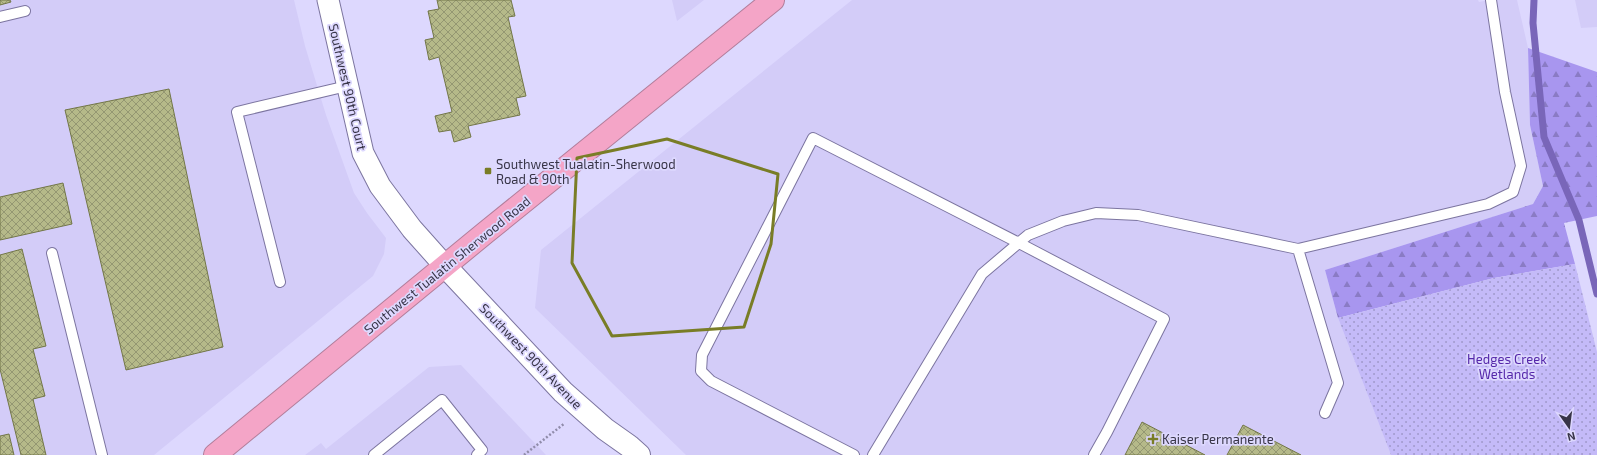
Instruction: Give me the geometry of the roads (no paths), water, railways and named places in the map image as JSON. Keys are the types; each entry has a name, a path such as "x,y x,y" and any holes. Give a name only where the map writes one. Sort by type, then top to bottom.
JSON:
{"highway":[{"name":"Southwest Tualatin Sherwood Road","path":"215,455 773,0"}],"street":[{"name":"Southwest 90th Court","path":"328,0 363,153 380,186 412,229 445,266"},
{"name":"Southwest 90th Avenue","path":"445,266 563,392 605,429 630,446 639,455"}],"lane":[{"path":"873,455 937,346 982,274 1028,235 1063,221 1096,213 1138,215 1298,249 1488,204 1513,192 1521,166 1505,92 1491,0"},
{"path":"0,17 25,11"},
{"path":"280,282 238,112 347,86"},
{"path":"854,455 711,381 701,371 702,355 813,138 1019,242 1164,319 1108,432 1094,455"},
{"path":"1298,249 1338,383 1325,413"},
{"path":"52,253 102,455"},
{"path":"374,455 442,400 482,450 477,455"}],"waterway":[{"path":"1534,0 1533,23 1544,137 1579,220 1597,294"}],"place":[{"name":"Southwest Tualatin-Sherwood Road & 90th","path":"488,171"},
{"name":"Kaiser Permanente","path":"1153,439"}],"park label":[{"name":"Hedges Creek Wetlands","path":"1507,366"}]}
